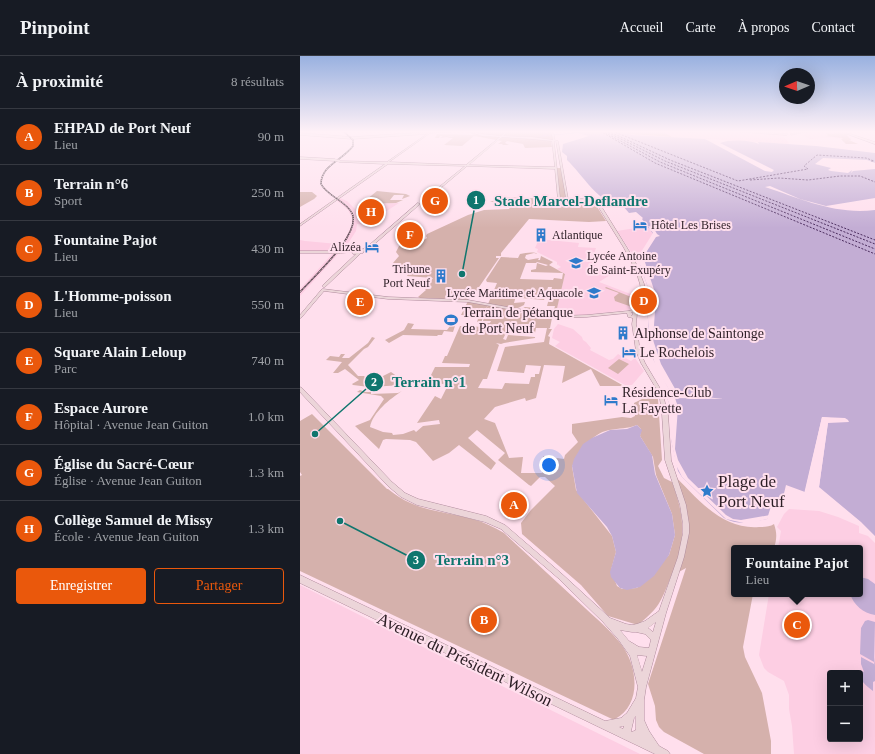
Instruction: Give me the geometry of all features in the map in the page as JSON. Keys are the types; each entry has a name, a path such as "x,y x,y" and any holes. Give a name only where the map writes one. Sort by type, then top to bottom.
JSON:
{"street":[{"path":"300,225 385,164"},
{"path":"401,164 556,168"},
{"path":"300,315 326,289 337,273 358,252 377,239 469,164"},
{"path":"556,164 559,199 591,202 600,208 632,257 643,290 643,300 632,314 640,358 655,383 662,399 665,414 668,460 683,505 686,524 682,557 662,613 642,687 640,700 641,722 638,734 630,738 628,729 630,718 640,700"},
{"path":"559,164 567,199"},
{"path":"300,252 358,252"},
{"path":"326,289 411,299 468,301 558,317 632,314"},
{"path":"300,389 390,484 403,495 417,502 486,519 503,527 560,576 606,620 628,644 638,651 651,652"},
{"name":"Avenue du Président Wilson","path":"300,579 661,752"},
{"path":"638,629 644,627 662,613"},
{"path":"606,620 618,625 647,631 655,639"},
{"path":"628,644 635,660 642,687"},
{"path":"604,726 619,724 630,718"},
{"path":"641,722 646,734 661,752"}],"shaded area":[{"path":"571,164 751,164 765,171 772,172 774,170 761,164 816,164 831,168 828,170 831,171 848,173 852,170 851,173 853,171 875,169 875,198 826,206 802,199 832,208 860,211 875,210 875,536 861,522 819,487 828,422 848,420 822,417 805,492 786,485 781,506 772,503 767,519 740,523 724,518 682,477 678,471 671,439 671,409 666,395 672,395 652,357 648,338 649,319 647,319 648,313 650,313 651,296 640,265 654,235 642,219 643,218 636,212 629,213 623,206 615,205 600,196 592,189","holes":["770,186 798,198 765,187"]},
{"path":"556,168 562,168 566,198 560,198"},
{"path":"377,191 406,194 410,196 402,199 404,195 394,195 390,200 403,200 396,203 361,204"},
{"path":"300,192 312,192 317,196 300,207"},
{"path":"502,197 584,200 596,205 606,221 589,222 529,219 501,253 501,256 496,256 496,258 499,258 477,290 468,300 418,297 426,290 425,289 433,278 407,276 410,271 399,270 402,266 393,263 399,256 396,252 400,244 416,243 427,238 427,234 468,215 484,210 509,209 513,202 490,202"},
{"path":"340,198 347,201 355,209 360,204 399,203 379,216 369,225 357,224 356,231 349,242 300,296 300,289 344,241 352,225 352,218 348,210 336,200"},
{"path":"648,226 653,233 651,238 638,257 633,255 617,231"},
{"path":"539,239 579,243 578,247 596,248 592,260 596,262 594,264 596,265 593,268 618,270 599,282 641,298 639,302 633,309 627,310 585,315 555,315 565,274 557,269 561,267 558,265 559,264 557,265 557,262 537,252 538,249 535,248"},
{"path":"300,240 338,244 329,251 300,251"},
{"path":"532,252 536,253 538,254 534,253 526,255 525,258 528,260 539,258 538,260 540,260 541,256 553,262 549,265 565,274 555,317 518,311 525,307 544,309 543,312 553,313 555,306 547,306 552,287 548,287 544,300 521,298 523,293 517,292 514,303 525,302 524,305 518,308 509,308 507,313 510,311 552,318 550,328 548,329 552,329 548,336 550,337 549,344 624,386 600,386 591,369 562,383 565,366 544,365 536,398 526,401 525,398 495,407 484,419 495,423 509,458 523,457 521,473 542,473 543,456 564,459 565,455 578,442 572,433 572,424 622,417 631,418 635,416 634,403 644,398 658,399 662,460 658,466 664,478 672,482 677,496 682,519 681,542 675,565 661,600 655,609 638,625 608,616 581,585 522,534 521,523 531,510 555,486 545,477 540,477 531,486 529,485 498,460 505,453 477,430 468,438 496,463 491,470 459,445 449,453 433,461 416,442 410,440 386,439 383,440 379,449 355,426 370,420 384,399 381,396 357,392 360,390 371,392 371,394 398,393 402,391 378,411 370,427 383,432 392,433 393,435 403,434 414,430 416,432 423,426 440,424 439,420 417,423 435,396 441,399 448,385 428,381 435,367 469,367 470,364 442,363 445,356 447,356 460,326 485,327 487,323 490,323 491,321 483,321 497,283 487,282 486,280 501,257 518,258 520,254","holes":["537,262 548,265 546,266 537,263 536,269 531,270 531,272 563,273 562,279 520,279 526,263","536,328 547,328 544,342 505,347 497,371 524,373 526,365 541,366 539,374 535,374 535,377 531,377 529,384 505,383 502,389 478,388 483,379 487,379 499,345 496,343 501,344 535,338 509,335 510,332 535,333","505,335 508,335 506,340 503,339","637,425 641,429 640,436 653,457 656,475 672,514 675,535 669,555 637,588 622,589 617,586 611,570 616,552 612,536 576,490 572,466 592,439 597,435 609,430"]},
{"path":"606,287 639,300 636,300 636,303 631,305 633,306 632,307 615,301 614,297 619,293 605,288"},
{"path":"468,301 488,304 481,323 477,322 479,316 461,315"},
{"path":"408,323 414,324 411,329 447,330 450,326 455,326 453,332 444,331 442,335 437,336 403,335 389,343 385,340 404,330"},
{"path":"558,324 573,329 591,348 590,350 609,360 613,359 618,354 631,361 635,358 644,371 632,385 625,385 555,346 560,342 552,338 554,329"},
{"path":"372,337 375,338 368,347 348,365 358,376 367,377 367,382 371,382 391,372 405,382 404,385 369,387 353,385 352,384 359,380 345,369 338,373 333,373 342,362 326,360 330,356 339,357 341,354 345,354 342,358 349,358 368,343"},
{"path":"619,359 629,364 618,374 608,368"},
{"path":"312,414 387,489 398,497 428,509 476,520 504,533 604,625 627,653 634,674 633,695 630,704 624,713 615,719 612,719 300,571 300,476 302,475 300,472 300,421"},
{"path":"637,425 642,430 640,436 652,455 655,474 672,514 675,535 669,555 654,576 640,587 627,590 620,588 611,577 610,572 616,552 612,536 607,527 577,493 572,466 574,459 583,444 592,438 610,430 627,429"},
{"path":"671,472 700,501 721,518 745,527 765,527 774,524 776,530 775,545 731,545 731,597 752,597 743,647 745,657 762,693 771,741 771,754 704,754 664,732 659,727 656,720 655,706 648,684 686,568 677,573 686,524"},
{"path":"789,509 819,511 859,526 859,533 868,536 875,543 875,754 794,754 789,695 784,681 764,668 759,655 769,597 863,597 863,545 779,545 781,531 777,527 784,514"},
{"path":"863,578 868,579 875,584 875,615 860,608 852,597 863,597"},
{"path":"300,585 437,654 640,754 300,754"},
{"path":"868,620 875,622 874,662 860,654 861,628 865,621"},
{"path":"861,657 874,664 874,666 875,657 875,681 873,682 873,691 863,682 864,672 861,664"}],"pier":[{"path":"648,226 653,227 660,236 656,237 644,259 656,296 653,340 661,364 678,394 724,399 675,398 678,407 675,449 678,460 688,478 726,515 733,519 741,520 770,515 767,519 748,524 726,519 682,477 676,465 671,439 671,409 666,395 672,395 656,367 649,346 649,319 647,319 648,313 650,313 651,296 638,257 653,233"},
{"path":"822,417 845,418 849,422 828,423 819,487 817,486 826,422 827,420 844,421 823,419 807,493 804,494"}],"ferry route":[{"path":"656,164 875,254"},
{"path":"664,164 875,249"},
{"path":"672,164 875,244"},
{"path":"679,164 875,240"},
{"path":"694,164 738,181 808,169 804,166 807,164"},
{"path":"750,180 779,178 808,180 840,176 860,176 875,182"}],"railway":[{"path":"300,292 335,255 350,232 353,222 352,213 349,209 328,192 321,184 322,177 328,167 332,164"}],"place":[{"name":"Église du Sacré-Cœur","path":"435,201"},
{"name":"Collège Samuel de Missy","path":"371,212"},
{"name":"Hôtel Les Brises","path":"640,225"},
{"name":"Espace Aurore","path":"410,235"},
{"name":"Atlantique","path":"541,235"},
{"name":"Alizéa","path":"372,247"},
{"name":"Lycée Antoine de Saint-Exupéry","path":"576,263"},
{"name":"Stade Marcel-Deflandre","path":"462,274"},
{"name":"Tribune Port Neuf","path":"441,276"},
{"name":"Lycée Maritime et Aquacole","path":"594,293"},
{"name":"L'Homme-poisson","path":"644,301"},
{"name":"Square Alain Leloup","path":"360,302"},
{"name":"Terrain de pétanque de Port Neuf","path":"451,320"},
{"name":"Alphonse de Saintonge","path":"623,333"},
{"name":"Le Rochelois","path":"629,352"},
{"name":"Résidence-Club La Fayette","path":"611,400"},
{"name":"Terrain n°1","path":"315,434"},
{"name":"Plage de Port Neuf","path":"707,491"},
{"name":"EHPAD de Port Neuf","path":"514,505"},
{"name":"Terrain n°3","path":"340,521"},
{"name":"Terrain n°6","path":"484,620"},
{"name":"Fountaine Pajot","path":"797,625"}]}
